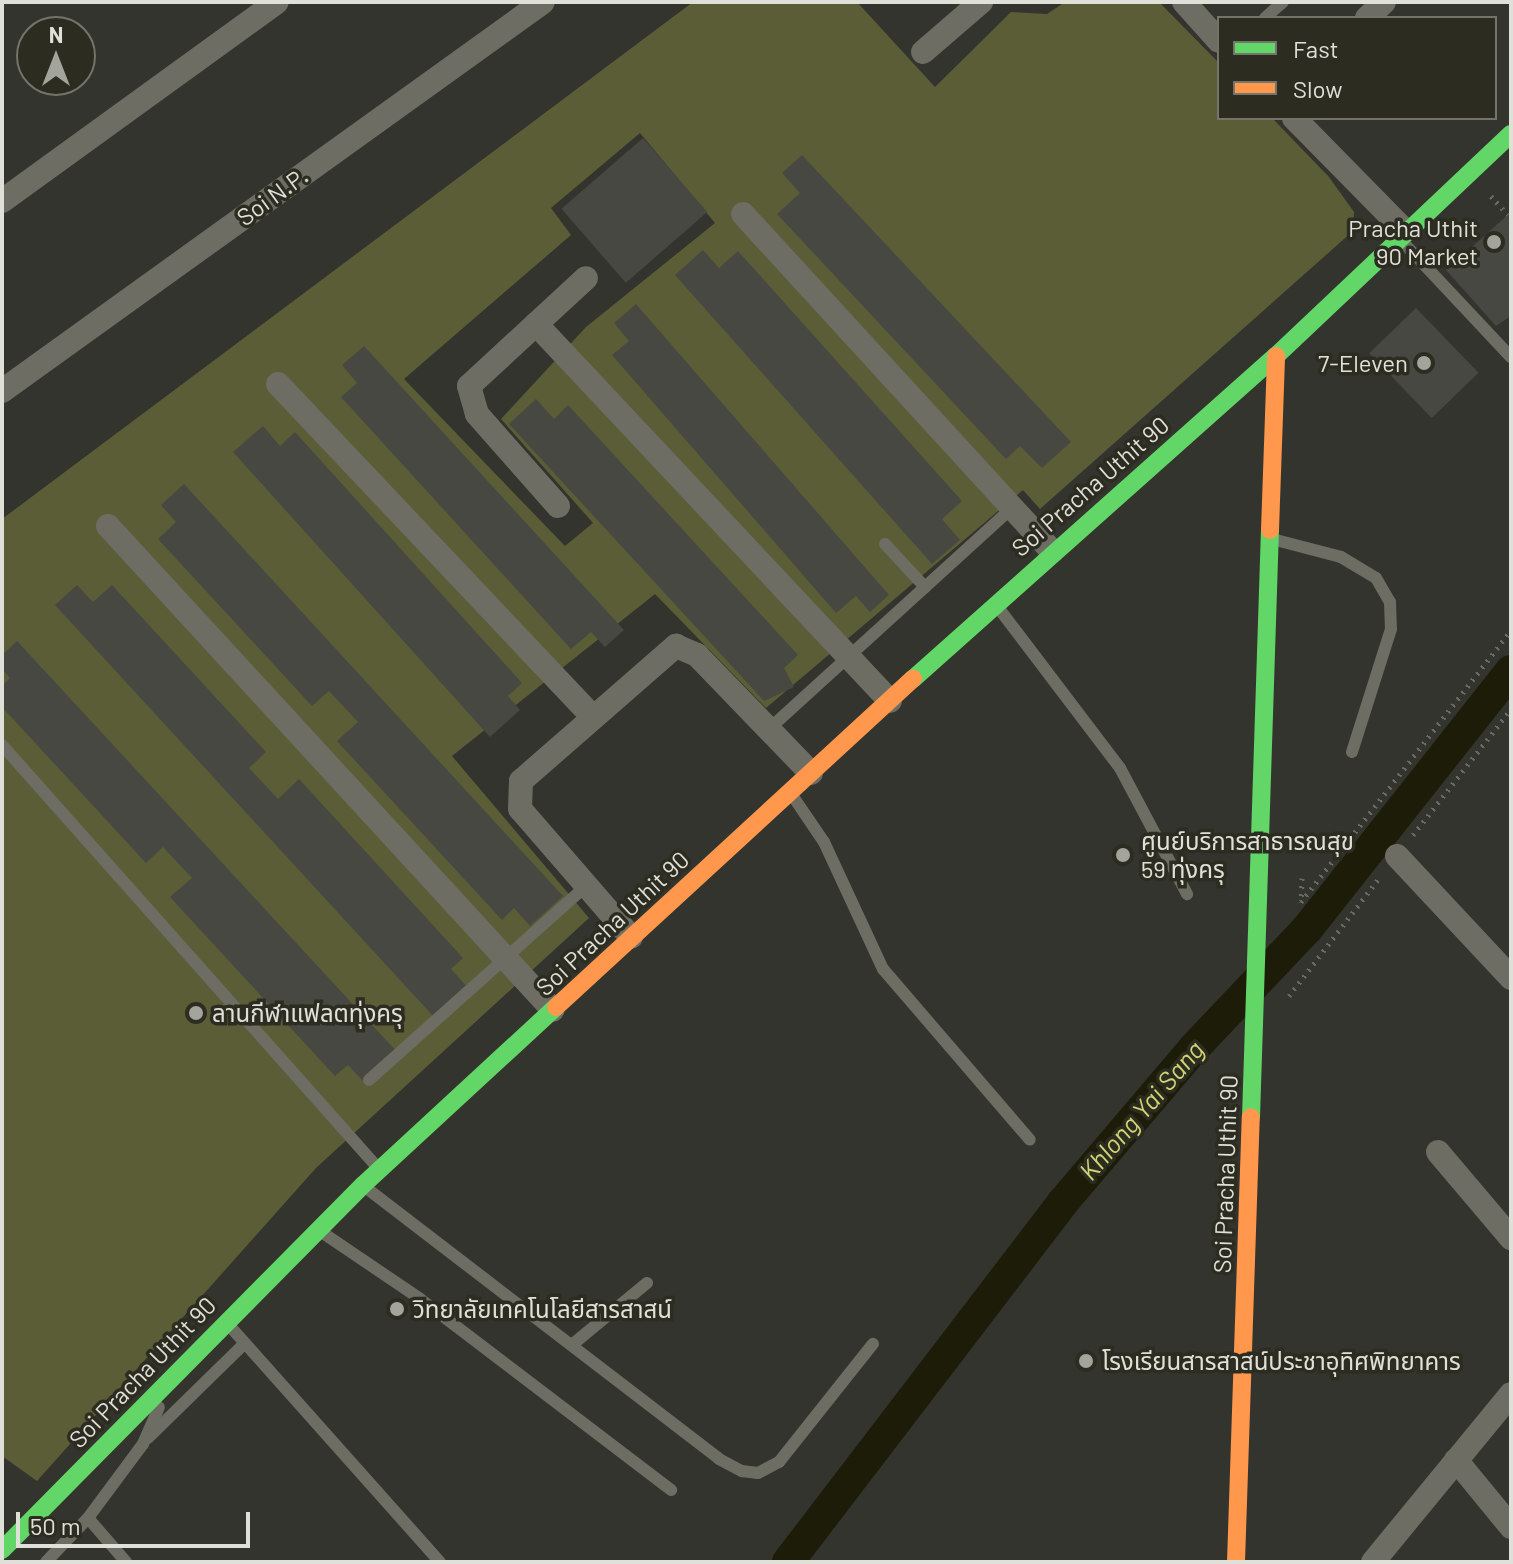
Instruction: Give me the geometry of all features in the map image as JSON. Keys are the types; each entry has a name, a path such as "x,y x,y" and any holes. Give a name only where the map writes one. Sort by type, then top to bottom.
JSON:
{"street":[{"path":"2,201 277,2"},
{"name":"Soi N.P.","path":"2,391 543,2"},
{"path":"923,52 981,2"},
{"path":"1184,2 1217,39"},
{"path":"1369,16 1384,2"},
{"path":"1296,120 1402,234"},
{"name":"Soi Pracha Uthit 90","path":"2,1550 174,1371 363,1185 1052,551 1276,356 1511,134"},
{"path":"743,214 1052,551"},
{"path":"558,506 477,414 469,386 586,278"},
{"path":"536,324 890,701"},
{"name":"Soi Pracha Uthit 90","path":"1236,1562 1252,1097 1254,929 1276,356"},
{"path":"278,384 593,717"},
{"path":"108,526 553,1010"},
{"path":"631,937 520,809 521,781 676,646 697,655 811,773"},
{"path":"1397,856 1511,978"},
{"path":"1438,1152 1511,1238"},
{"path":"1373,1562 1511,1394"},
{"path":"1456,1460 1511,1527"}],"lane":[{"path":"1267,16 1283,2"},
{"path":"1402,234 1511,357"},
{"path":"769,729 1012,508"},
{"path":"1269,538 1341,557 1376,578 1390,602 1391,629 1352,752"},
{"path":"885,544 925,587"},
{"path":"996,603 1120,768 1187,894"},
{"path":"2,745 379,1170"},
{"path":"790,793 824,842 863,936 883,969 1030,1140"},
{"path":"369,1080 585,887"},
{"path":"363,1185 719,1459 758,1473 779,1462 873,1344"},
{"path":"318,1229 419,1298 671,1490"},
{"path":"573,1344 647,1283"},
{"path":"225,1321 440,1562"},
{"path":"46,1562 88,1518 143,1444 244,1344"},
{"path":"143,1444 174,1371"},
{"path":"88,1518 126,1562"}],"path":[{"path":"1490,196 1508,215"},
{"path":"1302,878 1301,902 1511,630"}],"green space":[{"path":"693,2 857,2 935,87 1011,12 1047,14 1065,2 1159,2 1217,61 1217,120 1274,120 1329,177 1354,212 1353,231 1040,509 1023,490 766,708 655,594 452,756 589,918 316,1168 37,1481 2,1456 2,519","holes":["640,133 715,223 586,327 501,419 593,523 565,546 404,379 571,235 551,208"]}],"building":[{"path":"643,138 707,212 626,283 561,209"},
{"path":"802,155 1071,442 1042,468 1020,446 1006,459 777,214 800,193 782,173"},
{"name":"Pracha Uthit 90 Market","path":"1511,212 1511,316 1496,326 1446,270"},
{"path":"703,250 719,268 738,251 962,501 942,519 960,540 932,564 675,275"},
{"path":"636,304 889,595 870,612 856,596 836,613 612,355 629,341 614,323"},
{"name":"7-Eleven","path":"1416,308 1479,373 1432,418 1369,353"},
{"path":"364,346 624,630 605,647 591,632 571,649 341,397 357,383 342,365"},
{"path":"536,399 554,419 568,405 798,655 784,668 794,687 764,701 509,424"},
{"path":"263,426 280,446 295,432 522,683 508,696 520,710 490,737 233,452"},
{"path":"184,484 563,896 530,926 514,908 502,920 337,741 358,722 329,691 312,706 158,539 176,522 161,505"},
{"path":"77,585 93,602 112,585 266,752 249,768 278,799 299,779 463,958 451,969 467,987 434,1017 55,605"},
{"path":"17,641 397,1052 364,1082 348,1065 335,1076 170,897 192,878 163,847 146,863 2,707 2,686 10,678 2,669 2,655"}],"waterway":[{"name":"Khlong Yai Sang","path":"788,1562 1064,1201 1194,1048 1307,929 1511,671"}],"traffic: fast":[{"path":"913,679 1276,356 1511,134"},
{"path":"1251,1117 1270,530"},
{"path":"2,1550 363,1185 556,1007"}],"traffic: slow":[{"path":"1270,530 1276,356"},
{"path":"556,1007 913,679"},
{"path":"1236,1562 1251,1117"}],"place":[{"name":"Pracha Uthit 90 Market","path":"1494,242"},
{"name":"7-Eleven","path":"1424,363"},
{"name":"ศูนย์บริการสาธารณสุข 59 ทุ่งครุ","path":"1123,855"},
{"name":"ลานกีฬาแฟลตทุ่งครุ","path":"196,1013"},
{"name":"วิทยาลัยเทคโนโลยีสารสาสน์","path":"397,1309"},
{"name":"โรงเรียนสารสาสน์ประชาอุทิศพิทยาคาร","path":"1086,1361"}]}
